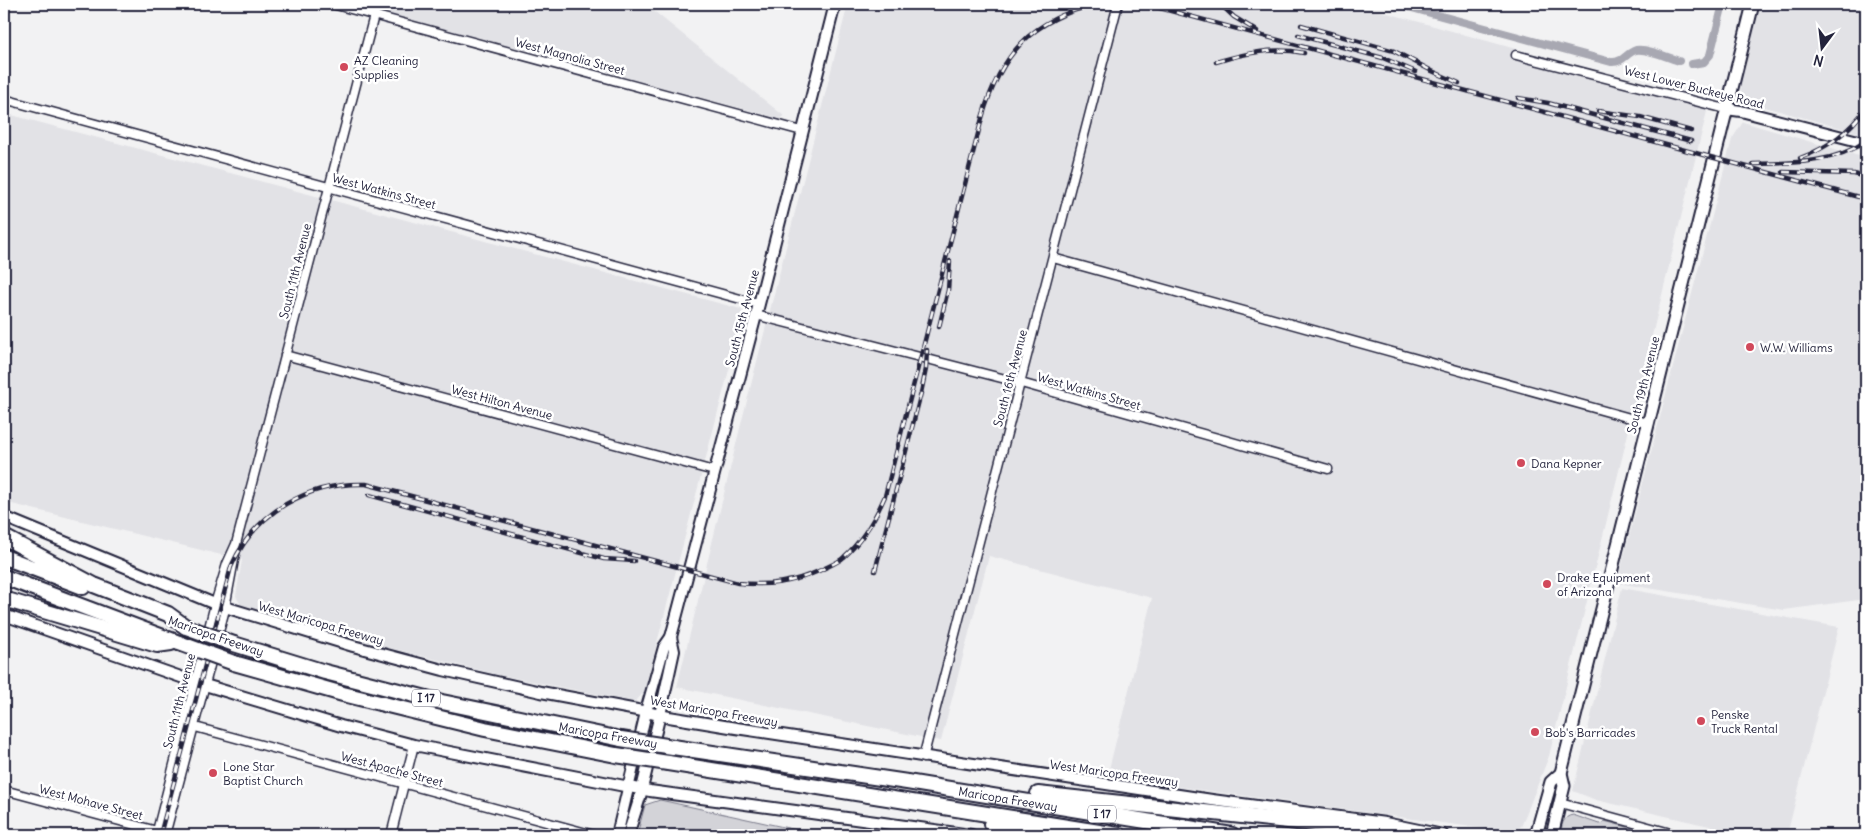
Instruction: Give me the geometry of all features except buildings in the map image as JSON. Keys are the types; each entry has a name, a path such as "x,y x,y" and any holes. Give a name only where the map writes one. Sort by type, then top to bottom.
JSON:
{"highway":[{"path":"4,537 94,584 168,614 186,627"},
{"name":"Maricopa Freeway","path":"4,557 234,644 325,672 442,702 621,740 972,792 1232,835"},
{"name":"Maricopa Freeway","path":"4,577 234,663 342,694 484,729 616,755 1118,835"},
{"path":"4,599 157,645 180,643"},
{"path":"972,792 1010,791 1417,835"},
{"path":"947,808 964,818 1046,835"}],"main road":[{"name":"South 15th Avenue","path":"616,835 646,712 664,647 671,637 759,304 835,4"},
{"name":"South 19th Avenue","path":"1552,835 1564,786 1561,773 1753,4"},
{"name":"West Lower Buckeye Road","path":"1726,109 1741,111 1866,143"},
{"name":"West Maricopa Freeway","path":"4,517 220,606 421,665 541,692 660,715 923,758 1385,823 1443,835"},
{"path":"4,614 200,684 341,726 414,745 628,787 971,835"},
{"name":"South 15th Avenue","path":"628,835 642,789 674,651 671,637"},
{"name":"South 19th Avenue","path":"1536,835 1551,782 1561,773"}],"street":[{"name":"West Magnolia Street","path":"332,4 802,131"},
{"name":"South 11th Avenue","path":"167,835 194,726 200,684 220,606 236,556 236,544 377,4"},
{"name":"South 16th Avenue","path":"923,758 1118,4"},
{"name":"West Lower Buckeye Road","path":"1516,55 1726,109"},
{"name":"West Watkins Street","path":"4,99 759,304"},
{"path":"1053,258 1648,424"},
{"name":"West Watkins Street","path":"756,315 1021,383 1328,469"},
{"name":"West Hilton Avenue","path":"285,355 714,471"},
{"name":"South 11th Avenue","path":"156,833 184,724 200,684"},
{"name":"West Apache Street","path":"184,724 594,835"},
{"path":"391,835 414,745"},
{"name":"West Mohave Street","path":"4,790 167,835"},
{"path":"1560,803 1678,835"}],"shaded area":[{"path":"383,4 645,4 784,116 781,119 391,16 382,8"},
{"path":"848,4 1355,4 1709,103 1549,756 1521,827 1501,831 1107,777 1152,598 989,556 941,741 677,687 740,428"},
{"path":"1761,4 1866,4 1866,135 1750,103 1742,95 1740,84"},
{"path":"4,113 741,309 743,317 644,692 635,702 499,675 373,644 242,607 236,596 242,560 4,502"},
{"path":"1743,122 1866,158 1866,599 1784,610 1617,583 1732,139"},
{"path":"1622,588 1839,627 1787,835 1748,835 1596,800 1573,791"},
{"path":"660,800 820,835 637,835 645,805"},
{"path":"1573,815 1599,824 1604,821 1658,835 1562,835 1563,822 1567,817"}],"waterway":[{"path":"1397,4 1611,62 1619,61 1636,50 1652,52 1679,61"},
{"path":"1692,64 1704,62 1710,55 1723,4"}],"railway":[{"path":"160,835 231,567 241,548 269,516 286,504 304,495 324,488 366,484 738,583 770,584 790,581 821,570 844,557 868,529 885,496 982,118 998,76 1009,58 1036,30 1054,19 1097,4"},
{"path":"1145,4 1866,199"},
{"path":"1220,4 1234,17 1257,31"},
{"path":"1301,25 1394,51 1459,83"},
{"path":"1298,35 1383,58 1416,72"},
{"path":"1216,62 1260,52 1293,51 1304,53"},
{"path":"1518,98 1548,103 1691,141"},
{"path":"1800,158 1829,144 1845,132 1866,108"},
{"path":"1598,111 1640,117 1691,131"},
{"path":"1753,164 1812,161 1840,154 1866,141"},
{"path":"1783,172 1854,174 1866,177"},
{"path":"939,327 948,290 950,261"},
{"path":"875,571 921,393 926,369 927,350"},
{"path":"369,495 604,559 634,561"}],"place":[{"name":"AZ Cleaning Supplies","path":"344,67"},
{"name":"W.W. Williams","path":"1750,347"},
{"name":"Dana Kepner","path":"1521,463"},
{"name":"Drake Equipment of Arizona","path":"1547,584"},
{"name":"Penske Truck Rental","path":"1701,721"},
{"name":"Bob's Barricades","path":"1535,732"},
{"name":"Lone Star Baptist Church","path":"213,773"}]}
